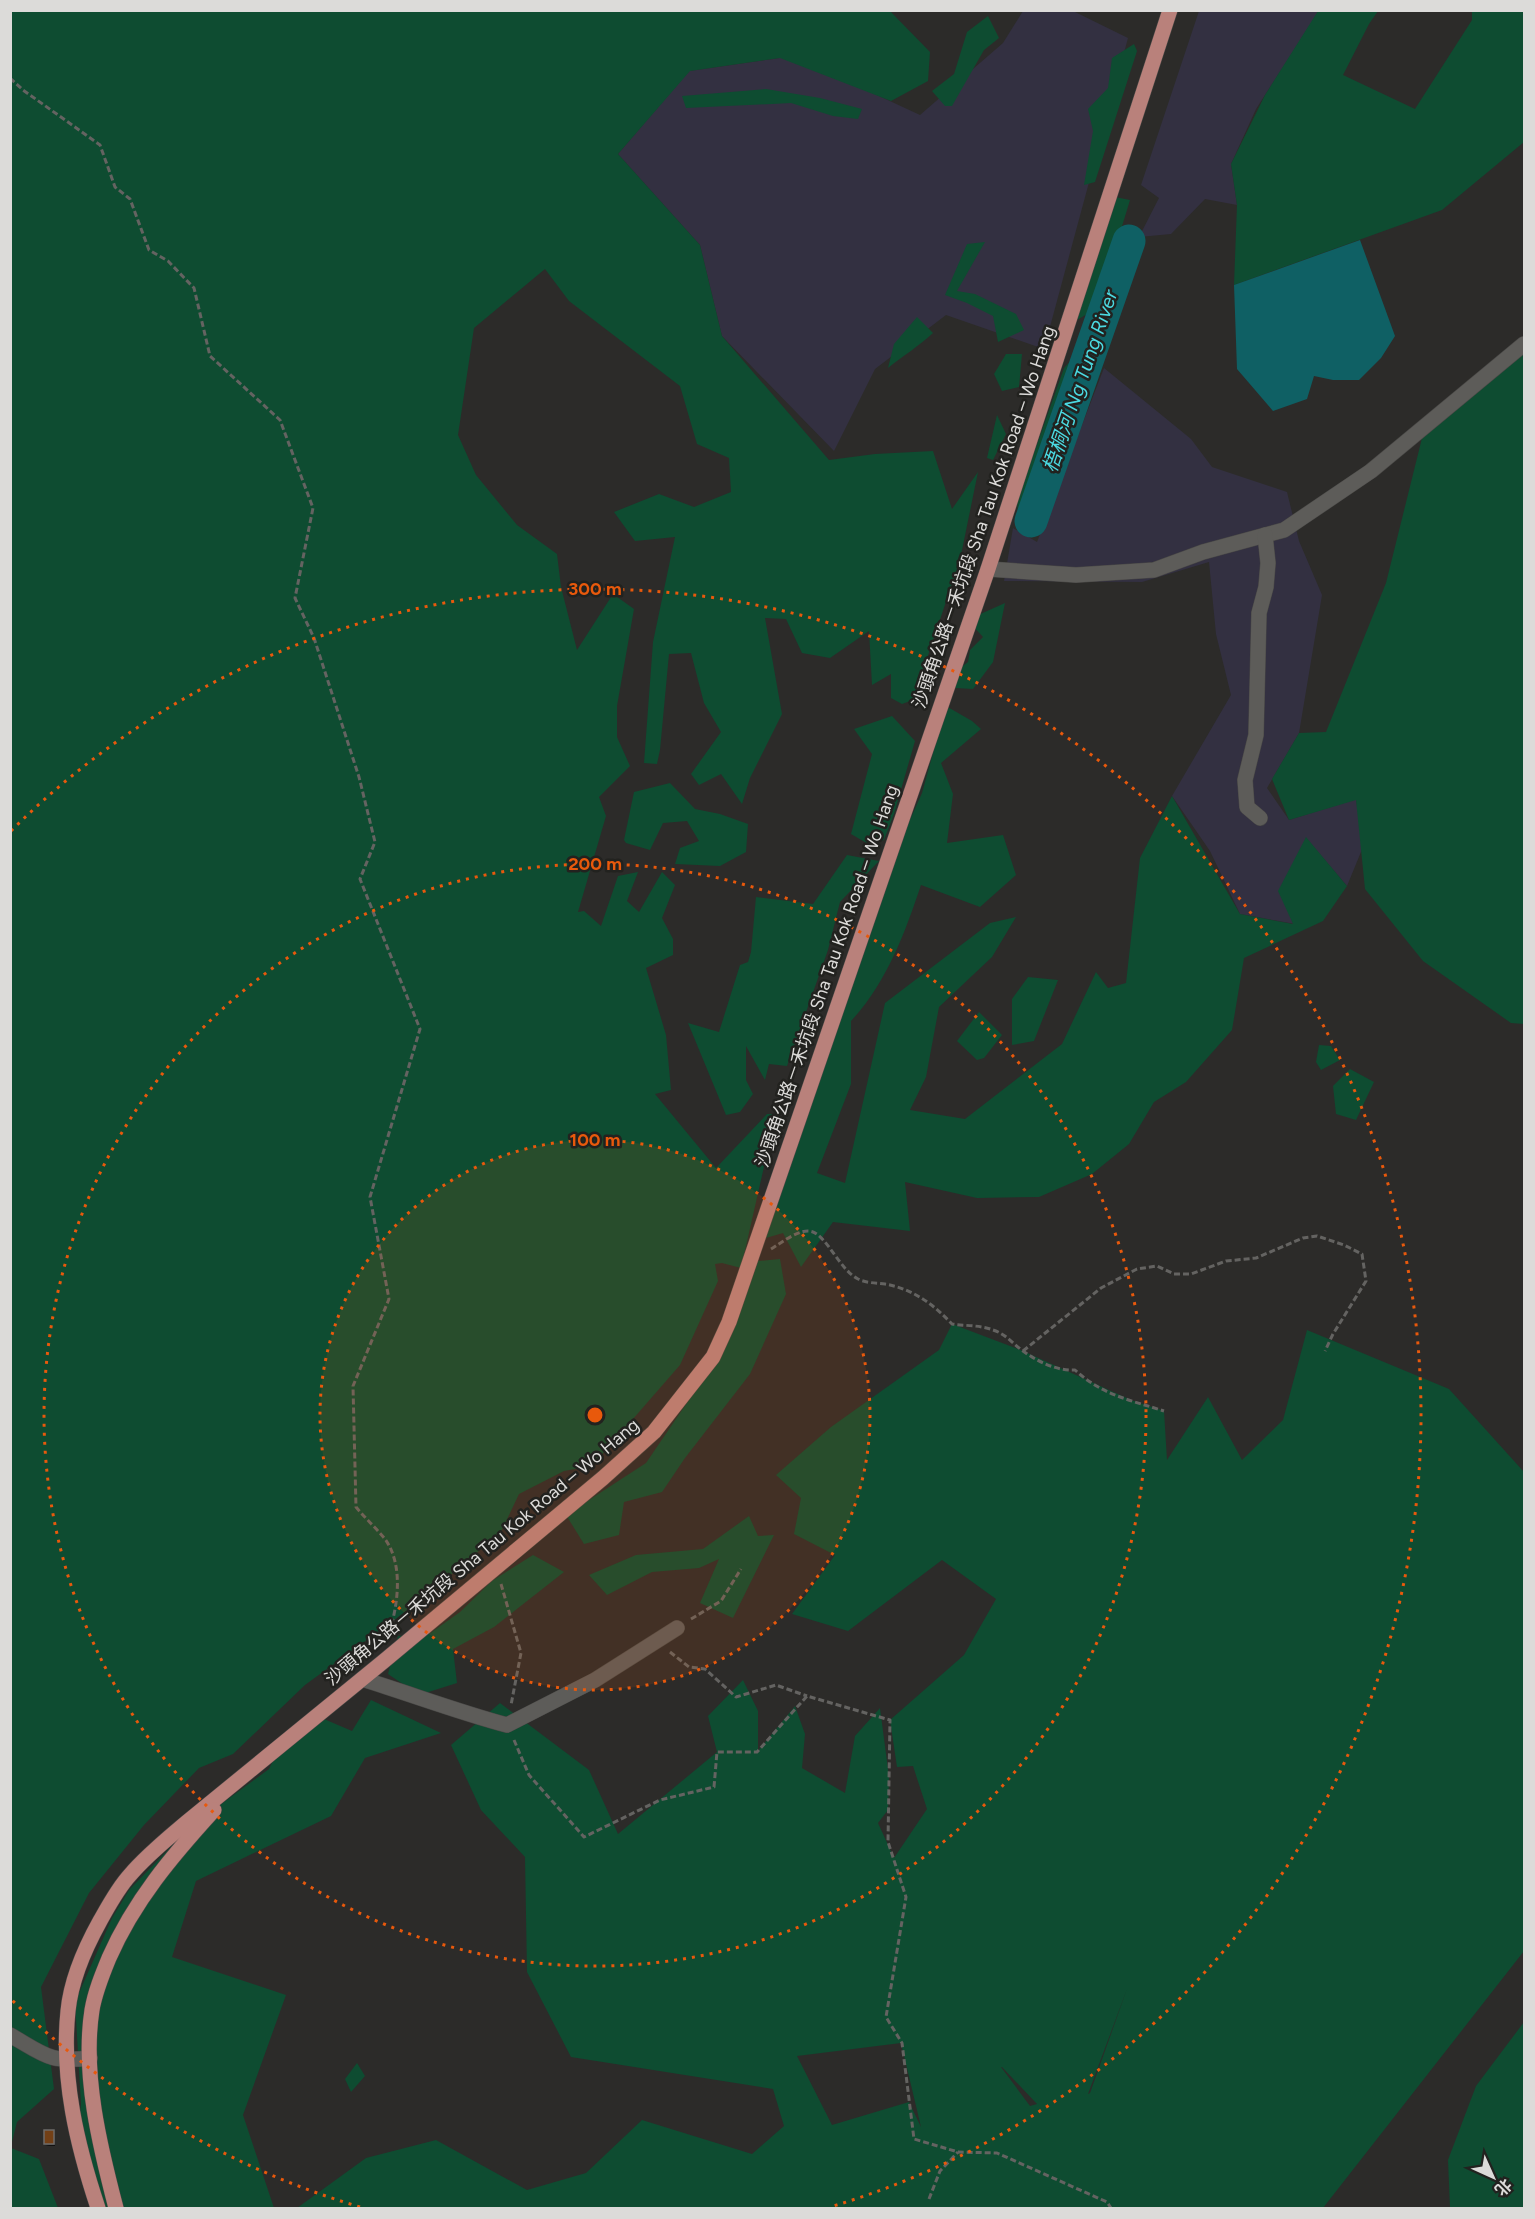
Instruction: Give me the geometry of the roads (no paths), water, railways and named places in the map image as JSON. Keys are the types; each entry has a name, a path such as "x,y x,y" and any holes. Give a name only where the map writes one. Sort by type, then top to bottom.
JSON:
{"main road":[{"name":"沙頭角公路－禾坑段 Sha Tau Kok Road – Wo Hang","path":"98,2208 87,2175 69,2091 68,2010 78,1969 93,1933 108,1905 129,1875 155,1849 603,1478 654,1432 679,1403 712,1357 729,1322 988,569 1170,10"},
{"name":"沙頭角公路－禾坑段 Sha Tau Kok Road – Wo Hang","path":"116,2208 96,2121 91,2079 92,2010 98,1987 133,1910 155,1876 246,1774"}],"street":[{"path":"988,569 1076,575 1154,570 1203,552 1284,530 1371,471 1524,344"},
{"path":"1260,818 1246,807 1245,780 1256,735 1259,613 1266,587 1268,563 1265,535"},
{"path":"362,1679 453,1710 507,1725 595,1680 677,1628"},
{"path":"10,2035 51,2059 67,2061 90,2058"}],"water":[{"path":"1360,240 1395,336 1381,358 1359,380 1333,380 1314,376 1307,399 1273,411 1237,369 1234,285"}],"waterway":[{"name":"梧桐河 Ng Tung River","path":"1031,521 1129,241"}]}
